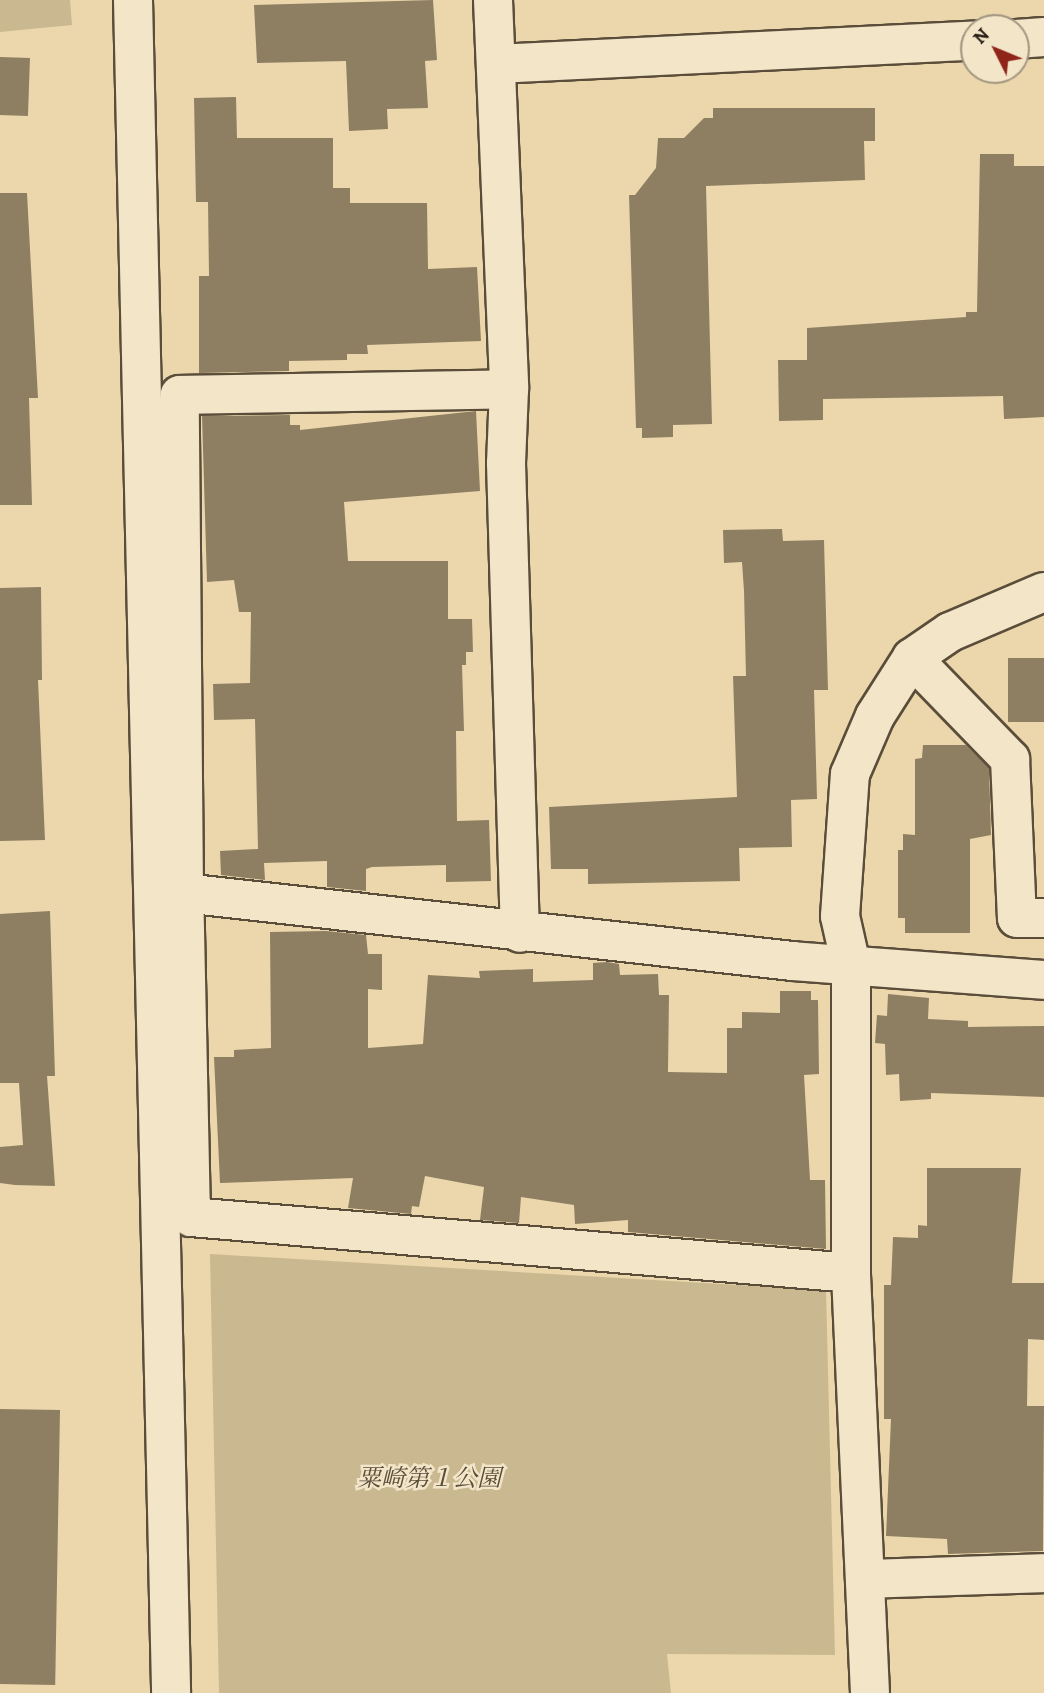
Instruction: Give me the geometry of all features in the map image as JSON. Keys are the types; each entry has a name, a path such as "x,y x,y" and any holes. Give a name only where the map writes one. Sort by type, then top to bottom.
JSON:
{"street":[{"path":"132,0 171,1693"},
{"path":"494,0 509,389 506,463 520,933"},
{"path":"496,64 960,42"},
{"path":"509,389 180,395 184,893 191,1217 851,1273"},
{"path":"870,1693 851,1273 852,965 840,916 850,774 875,716 912,658 950,632 1044,592"},
{"path":"912,658 1010,760 1017,918 1044,918"},
{"path":"184,893 520,933 1044,981"},
{"path":"866,1579 1044,1573"}],"green space":[{"path":"0,0 70,0 72,25 0,32"},
{"name":"粟崎第１公園","path":"210,1254 826,1290 835,1655 667,1654 671,1693 219,1693"}],"building":[{"path":"433,0 437,60 425,61 428,108 387,109 388,129 349,131 346,61 257,63 254,5"},
{"path":"0,57 30,58 28,116 0,115"},
{"path":"236,97 237,138 333,138 333,188 350,188 350,203 427,203 428,269 477,267 481,341 367,345 368,354 347,354 347,360 289,361 289,371 199,373 199,276 209,276 208,202 196,202 194,98"},
{"path":"713,108 875,108 875,141 864,141 865,180 706,186 712,424 673,425 673,437 642,438 642,428 636,428 629,195 635,195 656,168 658,138 684,138 704,118 713,118"},
{"path":"980,154 1014,154 1014,166 1044,166 1044,417 1004,419 1003,396 823,399 823,420 779,421 778,360 807,360 807,328 966,317 966,312 977,312"},
{"path":"0,193 27,193 38,398 29,398 32,505 0,505"},
{"path":"476,411 480,491 344,502 348,561 448,561 448,619 472,619 473,652 466,652 466,665 462,665 464,731 456,731 457,821 489,820 491,881 446,882 446,865 372,867 366,869 366,891 327,887 327,861 264,863 265,880 221,875 220,851 258,849 255,719 214,720 213,684 250,683 251,612 239,612 234,580 207,582 202,416 290,415 290,425 300,425 300,430"},
{"path":"782,529 783,541 824,540 828,690 814,690 817,799 791,800 792,847 739,848 740,881 588,884 588,869 551,869 549,807 737,797 733,676 746,676 744,591 742,562 724,563 723,530"},
{"path":"41,587 42,680 38,680 45,840 0,841 0,588"},
{"path":"1008,658 1044,658 1044,722 1008,722"},
{"path":"923,745 966,745 989,768 991,835 970,839 970,933 905,933 905,918 898,918 898,850 903,850 903,834 915,835 915,759 922,758"},
{"path":"50,911 55,1076 47,1076 55,1186 0,1183 0,1147 23,1145 19,1083 0,1083 0,914"},
{"path":"326,931 366,935 368,954 382,954 382,990 368,989 368,1048 423,1044 428,975 480,978 479,971 533,969 533,982 593,980 593,963 607,962 619,964 620,975 658,974 659,995 669,995 668,1072 727,1073 727,1028 742,1028 742,1012 780,1013 780,991 811,991 811,1000 818,1000 819,1074 804,1075 810,1180 825,1180 826,1249 628,1232 628,1220 575,1224 574,1205 521,1197 519,1223 480,1220 484,1187 425,1176 419,1207 412,1206 411,1214 348,1208 353,1178 220,1183 214,1057 234,1057 234,1050 271,1048 270,932"},
{"path":"888,994 929,998 928,1019 968,1021 968,1027 1044,1026 1044,1097 931,1093 931,1099 900,1101 899,1074 886,1075 885,1044 875,1043 877,1015 887,1016"},
{"path":"927,1168 1021,1168 1012,1283 1044,1283 1044,1340 1028,1339 1027,1406 1044,1406 1043,1551 948,1554 947,1539 886,1536 891,1419 884,1419 884,1285 891,1285 893,1237 918,1238 918,1225 927,1226"},
{"path":"0,1409 60,1410 55,1685 0,1684"}]}
